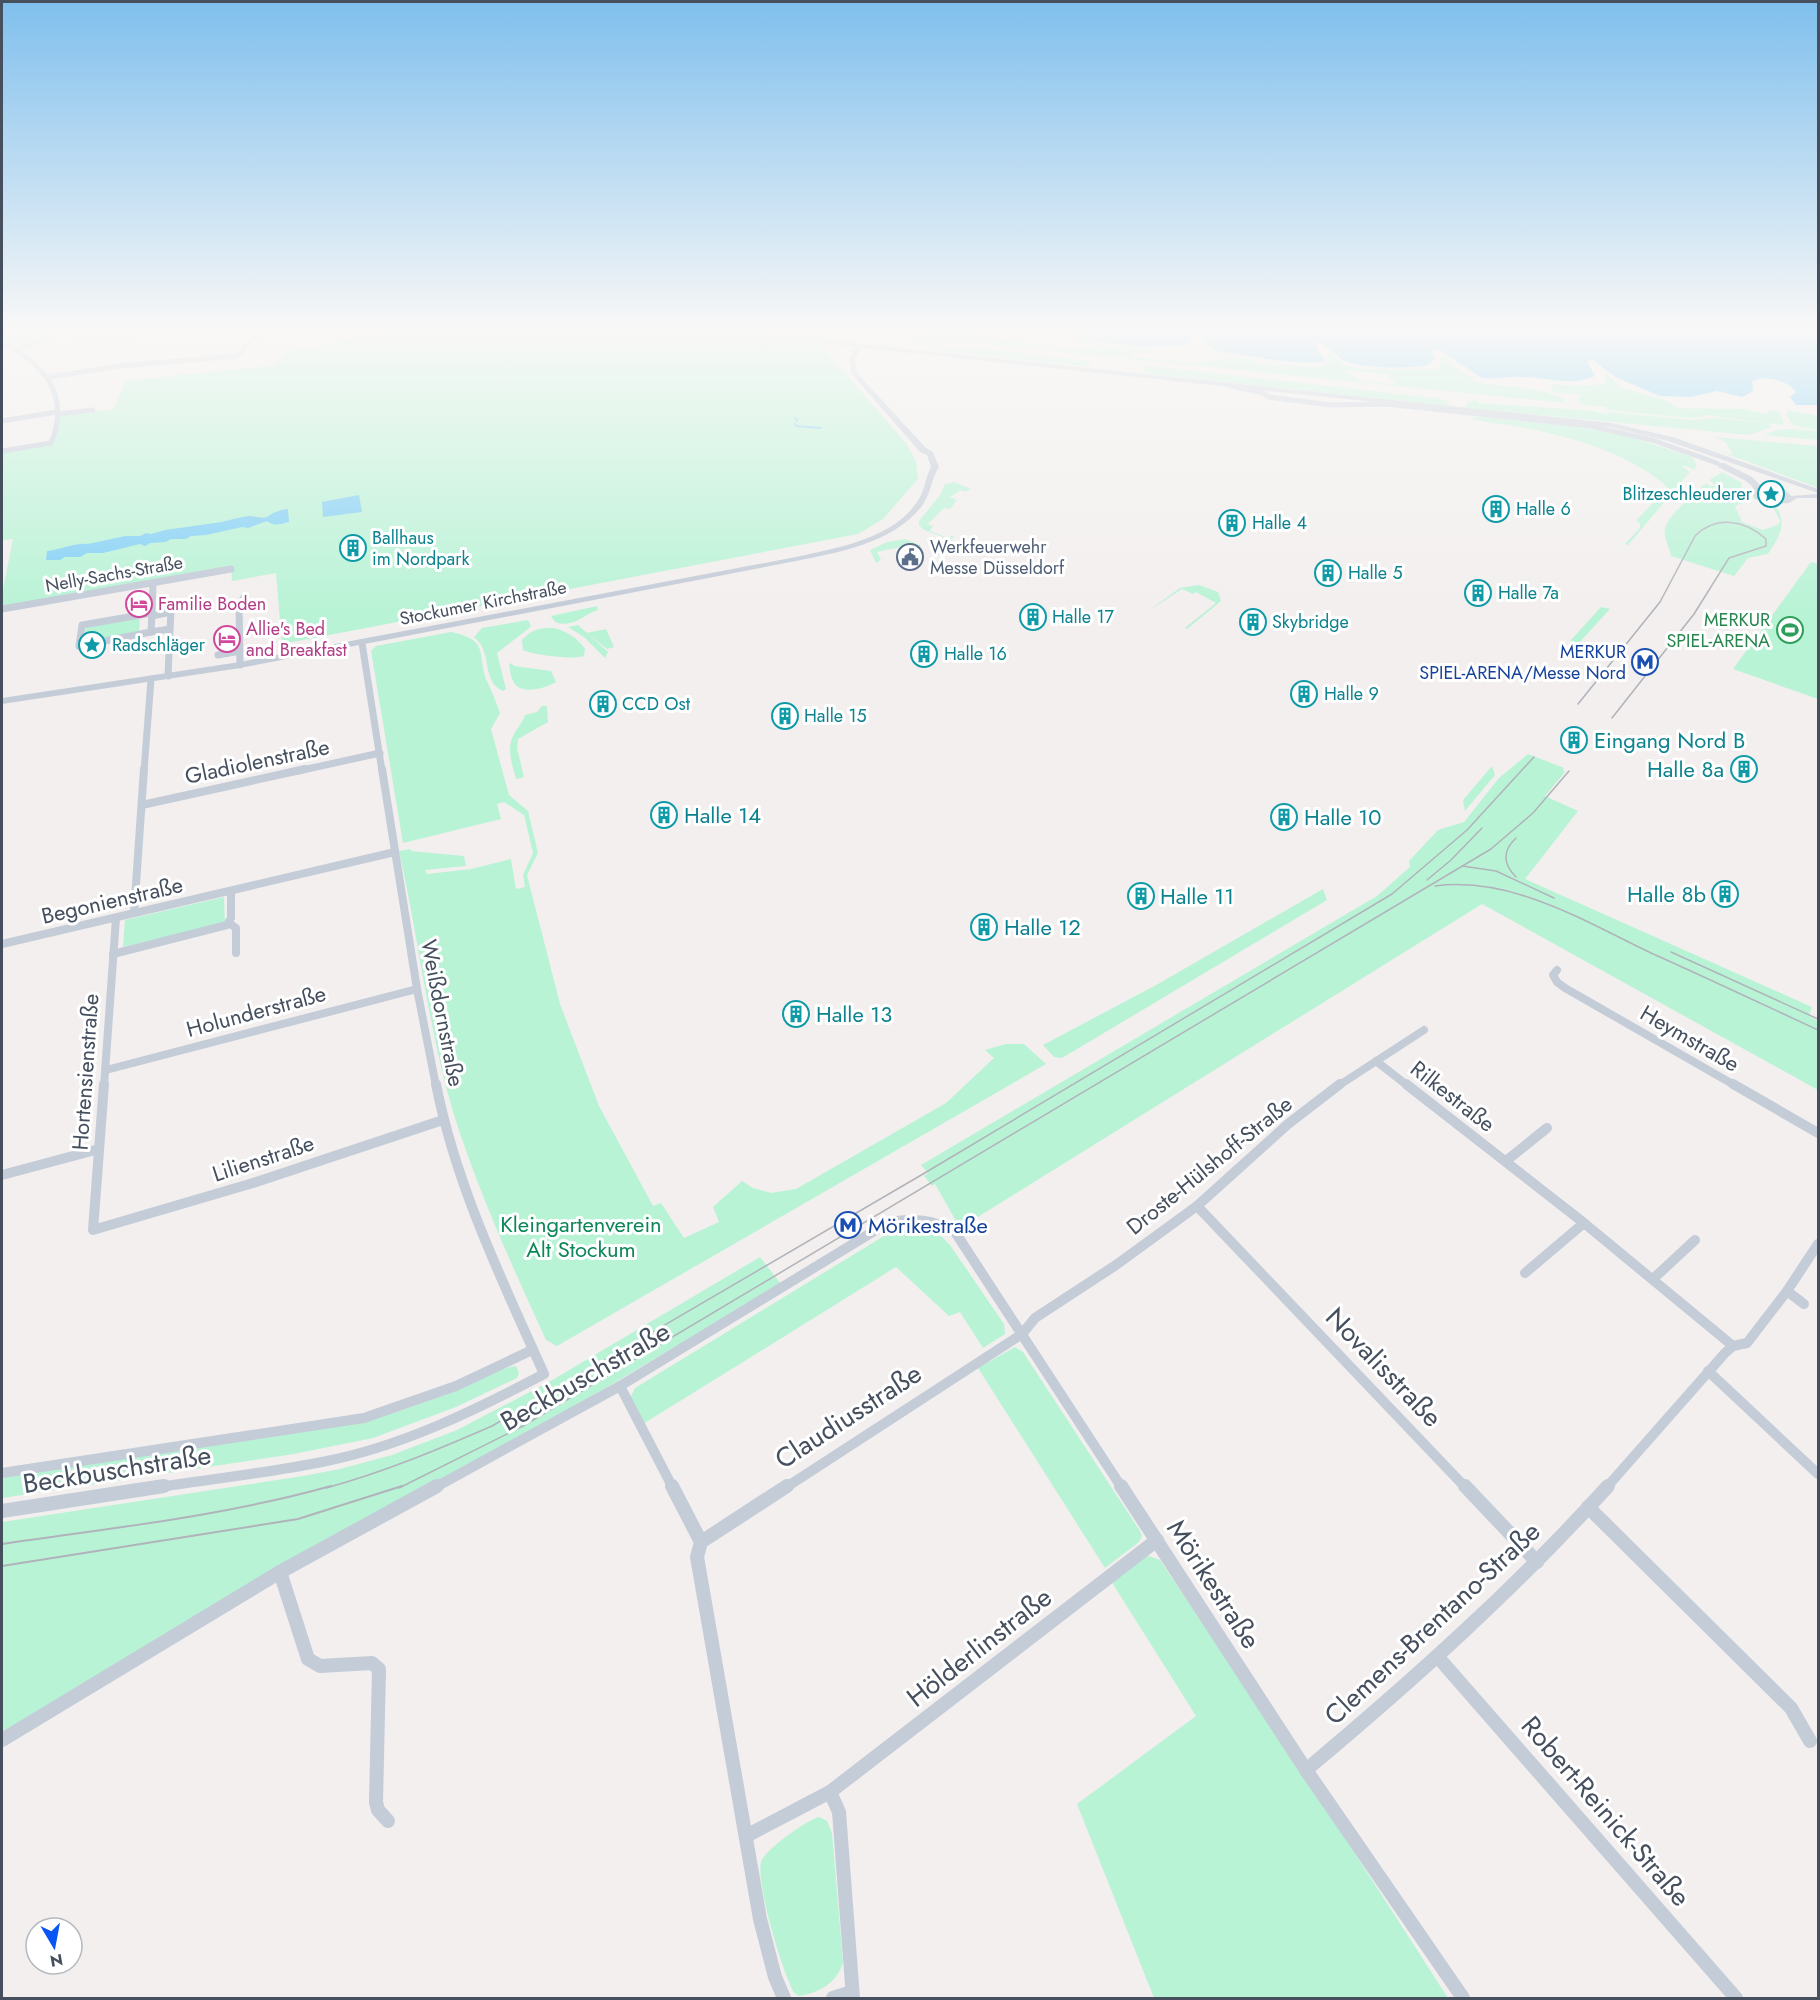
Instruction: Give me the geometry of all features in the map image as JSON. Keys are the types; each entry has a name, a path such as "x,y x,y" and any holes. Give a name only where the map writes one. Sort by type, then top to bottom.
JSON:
{"street":[{"path":"2,451 49,444 53,440 55,423"},
{"name":"Stockumer Kirchstraße","path":"2,701 240,665 362,643 796,559 856,545 893,527 913,511 928,492 932,470 925,462 921,453 923,450 899,423"},
{"path":"1565,423 1626,433 1671,446 1769,486 1782,490 1818,494"},
{"path":"1594,423 1657,435 1818,494"},
{"path":"1749,479 1758,487"},
{"path":"1769,486 1753,489 1753,493 1763,499 1779,502 1818,494"},
{"path":"1782,490 1790,498"},
{"name":"Nelly-Sachs-Straße","path":"2,609 231,569"},
{"path":"151,632 153,583"},
{"path":"240,665 239,605 244,597"},
{"path":"168,676 171,612 82,625 80,646 170,629"},
{"name":"Weißdornstraße","path":"362,643 417,989 443,1120 476,1220 544,1374"},
{"path":"218,656 240,651"},
{"path":"134,914 151,678"},
{"name":"Gladiolenstraße","path":"142,805 380,753"},
{"name":"Begonienstraße","path":"2,944 395,852"},
{"path":"230,923 231,891"},
{"name":"Hortensienstraße","path":"93,1230 116,918"},
{"path":"113,954 222,928 230,923"},
{"path":"230,923 236,928 236,954"},
{"name":"Heymstraße","path":"1557,970 1552,975 1565,988 1818,1133"},
{"name":"Holunderstraße","path":"106,1070 417,989"},
{"name":"Droste-Hülshoff-Straße","path":"1022,1334 1035,1318 1116,1266 1197,1206 1288,1124 1333,1089 1424,1030"},
{"name":"Rilkestraße","path":"1376,1061 1584,1223 1733,1346"},
{"name":"Lilienstraße","path":"93,1230 253,1183 443,1120"},
{"name":"Rilkestraße","path":"1506,1161 1547,1128"},
{"path":"2,1175 99,1149"},
{"name":"Novalisstraße","path":"1197,1206 1537,1562"},
{"name":"Beckbuschstraße","path":"2,1740 280,1572 620,1386 889,1222 910,1218"},
{"name":"Mörikestraße","path":"910,1218 933,1221 955,1232 1306,1770 1463,1998"},
{"path":"1525,1273 1584,1223"},
{"path":"1653,1279 1695,1240"},
{"name":"Clemens-Brentano-Straße","path":"1306,1770 1373,1714 1537,1562 1708,1371 1733,1346 1747,1343 1787,1291 1818,1244"},
{"path":"1787,1291 1804,1304"},
{"name":"Claudiusstraße","path":"701,1542 1022,1334"},
{"name":"Beckbuschstraße","path":"2,1473 363,1418 456,1386 532,1350"},
{"path":"1708,1371 1818,1474"},
{"name":"Beckbuschstraße","path":"2,1511 323,1462 358,1454 387,1446 455,1419 544,1374"},
{"path":"620,1386 701,1542 697,1557 760,1919 775,1977 784,1998"},
{"path":"1588,1507 1791,1708 1810,1741"},
{"name":"Hölderlinstraße","path":"830,1792 1157,1540"},
{"path":"280,1572 308,1659 313,1664 321,1666 372,1663 379,1670 376,1802 378,1810 388,1821"},
{"name":"Robert-Reinick-Straße","path":"1437,1656 1736,1998"},
{"path":"746,1836 830,1792 839,1812 852,1995 833,1998"}],"green space":[{"path":"58,423 889,423 906,443 916,461 918,479 883,519 858,534 282,644 276,573 232,581 231,568 2,608 2,594 13,539 2,540 2,452 54,442"},
{"path":"1496,423 1543,423 1587,428 1628,436 1692,457 1697,466 1694,470 1682,466 1690,472 1628,545 1625,544 1640,528 1640,523 1636,521 1667,488 1664,484 1632,463 1596,447"},
{"path":"1626,423 1767,423 1772,427 1749,435"},
{"path":"1792,423 1818,423 1818,430"},
{"path":"1776,430 1818,431 1818,440 1764,435"},
{"path":"1715,437 1818,446 1818,488 1703,445 1733,455 1726,442"},
{"path":"1722,472 1742,483 1741,491 1751,500 1735,506 1742,522 1763,530 1777,525 1780,521 1773,507 1778,509 1782,521 1780,532 1768,554 1748,558 1734,576 1671,556 1665,535 1667,523 1677,511 1706,483 1716,486 1709,480"},
{"path":"954,482 971,489 965,492 961,490 950,497 957,500 950,509 944,508 928,524 933,526 930,531 948,538 952,536 954,537 951,539 954,541 924,530 919,525 919,521 940,495 945,484"},
{"path":"905,539 920,545 923,553 905,546 877,552 881,560 876,563 870,550 887,542"},
{"name":"MERKUR SPIEL-ARENA","path":"1811,562 1818,564 1818,699 1733,669"},
{"path":"1199,585 1218,592 1221,601 1187,629 1185,628 1216,603 1196,592 1193,594 1182,589 1147,612 1180,588"},
{"path":"597,606 598,610 567,624 555,622 551,616"},
{"path":"1601,607 1610,609 1576,646 1573,646 1570,641"},
{"path":"140,617 139,633 83,642 85,629 88,626"},
{"path":"528,620 531,626 497,653 506,689 503,691 492,681 484,651 474,637 482,628"},
{"path":"578,625 608,652 605,658 584,637 568,627"},
{"path":"554,628 579,642 585,649 584,656 553,656 523,650 522,640 529,634 541,629"},
{"path":"606,629 614,647 607,649 587,633"},
{"name":"Kleingartenverein Alt Stockum","path":"451,632 464,636 477,644 487,681 500,713 491,729 509,795 528,811 538,853 527,875 560,1004 599,1106 653,1206 661,1203 684,1238 719,1222 713,1207 742,1181 753,1188 771,1193 796,1189 946,1103 994,1058 985,1050 1006,1044 1024,1044 1046,1064 557,1346 546,1340 485,1201 454,1115 430,1017 399,851 411,849 411,851 464,856 466,866 425,870 427,874 471,869 511,859 516,889 525,887 523,875 533,853 524,815 504,802 497,804 501,819 403,843 371,651 376,646"},
{"path":"511,663 514,666 551,671 556,682 529,690 519,687 512,677 509,665"},
{"path":"542,706 547,706 548,722 518,739 517,748 524,777 516,779 511,758 511,741 525,715 537,712"},
{"path":"1528,754 1564,768 1565,772 1545,796 1578,811 1525,879 1812,1007 1809,1016 1818,1021 1818,1090 1482,904 960,1228 935,1184 932,1186 924,1176 928,1173 921,1165 1377,896 1410,867 1409,861 1438,830 1464,822 1499,778"},
{"path":"1492,766 1495,775 1465,811 1463,800"},
{"path":"1323,889 1327,900 1062,1058 1054,1057 1043,1045 1158,984"},
{"path":"224,897 225,923 123,947 125,920"},
{"path":"914,1227 941,1236 950,1245 1004,1324 1005,1334 983,1348 960,1312 949,1316 896,1267 643,1424 630,1398 635,1388 884,1236"},
{"path":"760,1257 781,1284 474,1466 2,1733 2,1522 303,1476 392,1455 457,1430 549,1382"},
{"path":"1015,1347 1023,1352 1140,1531 1142,1536 1139,1542 1105,1568 978,1368"},
{"path":"516,1366 519,1373 517,1378 456,1407 373,1438 294,1454 2,1498 2,1476 394,1413 456,1391 501,1369"},
{"path":"1146,1555 1160,1560 1303,1773 1448,1998 1154,1998 1077,1804 1196,1716 1111,1581"},
{"path":"819,1817 827,1821 832,1833 843,1962 837,1975 827,1985 799,1996 794,1993 789,1982 771,1928 762,1889 761,1862 770,1850 787,1836"}],"water":[{"path":"359,495 362,512 323,517 322,502"},
{"path":"288,509 289,522 280,524 267,521 248,528 242,527 191,536 186,539 171,539 166,542 150,543 145,546 140,544 103,553 87,553 80,557 46,560 47,551 74,545 125,536 140,536 146,533 151,534 247,516 265,518"}],"waterway":[{"path":"795,424 796,426 821,428"}],"tram line":[{"path":"1578,704 1660,602 1695,536 1712,525 1730,522 1749,528 1766,539 1766,546 1729,558 1694,614 1612,718"},
{"path":"326,1488 410,1460 492,1426 923,1174 1392,894 1467,830 1534,757"},
{"path":"1462,866 1491,849 1533,813 1569,771"},
{"path":"1427,880 1451,860 1482,828"},
{"path":"1516,838 1506,853 1509,867 1516,877"},
{"path":"399,1488 523,1426 1462,866"},
{"path":"1462,866 1496,871 1554,898"},
{"path":"1435,886 1464,885 1492,888 1520,894 1547,904 1818,1030"},
{"path":"1671,952 1818,1019"},
{"path":"2,1544 209,1513 331,1486"},
{"path":"2,1566 298,1519 402,1486"}],"place":[{"name":"Blitzeschleuderer","path":"1771,494"},
{"name":"Halle 6","path":"1496,509"},
{"name":"Halle 4","path":"1232,523"},
{"name":"Ballhaus im Nordpark","path":"353,548"},
{"name":"Werkfeuerwehr Messe Düsseldorf","path":"910,557"},
{"name":"Halle 5","path":"1328,573"},
{"name":"Halle 7a","path":"1478,593"},
{"name":"Familie Boden","path":"139,604"},
{"name":"Halle 17","path":"1033,617"},
{"name":"Skybridge","path":"1253,622"},
{"name":"MERKUR SPIEL-ARENA","path":"1790,630"},
{"name":"Allie's Bed and Breakfast","path":"227,639"},
{"name":"Radschläger","path":"92,645"},
{"name":"Halle 16","path":"924,654"},
{"name":"MERKUR SPIEL-ARENA/Messe Nord","path":"1645,662"},
{"name":"Halle 9","path":"1304,694"},
{"name":"CCD Ost","path":"603,704"},
{"name":"Halle 15","path":"785,716"},
{"name":"Eingang Nord B","path":"1574,740"},
{"name":"Halle 8a","path":"1744,769"},
{"name":"Halle 14","path":"664,815"},
{"name":"Halle 10","path":"1284,817"},
{"name":"Halle 8b","path":"1725,894"},
{"name":"Halle 11","path":"1141,896"},
{"name":"Halle 12","path":"984,927"},
{"name":"Halle 13","path":"796,1014"},
{"name":"Mörikestraße","path":"848,1225"}]}
